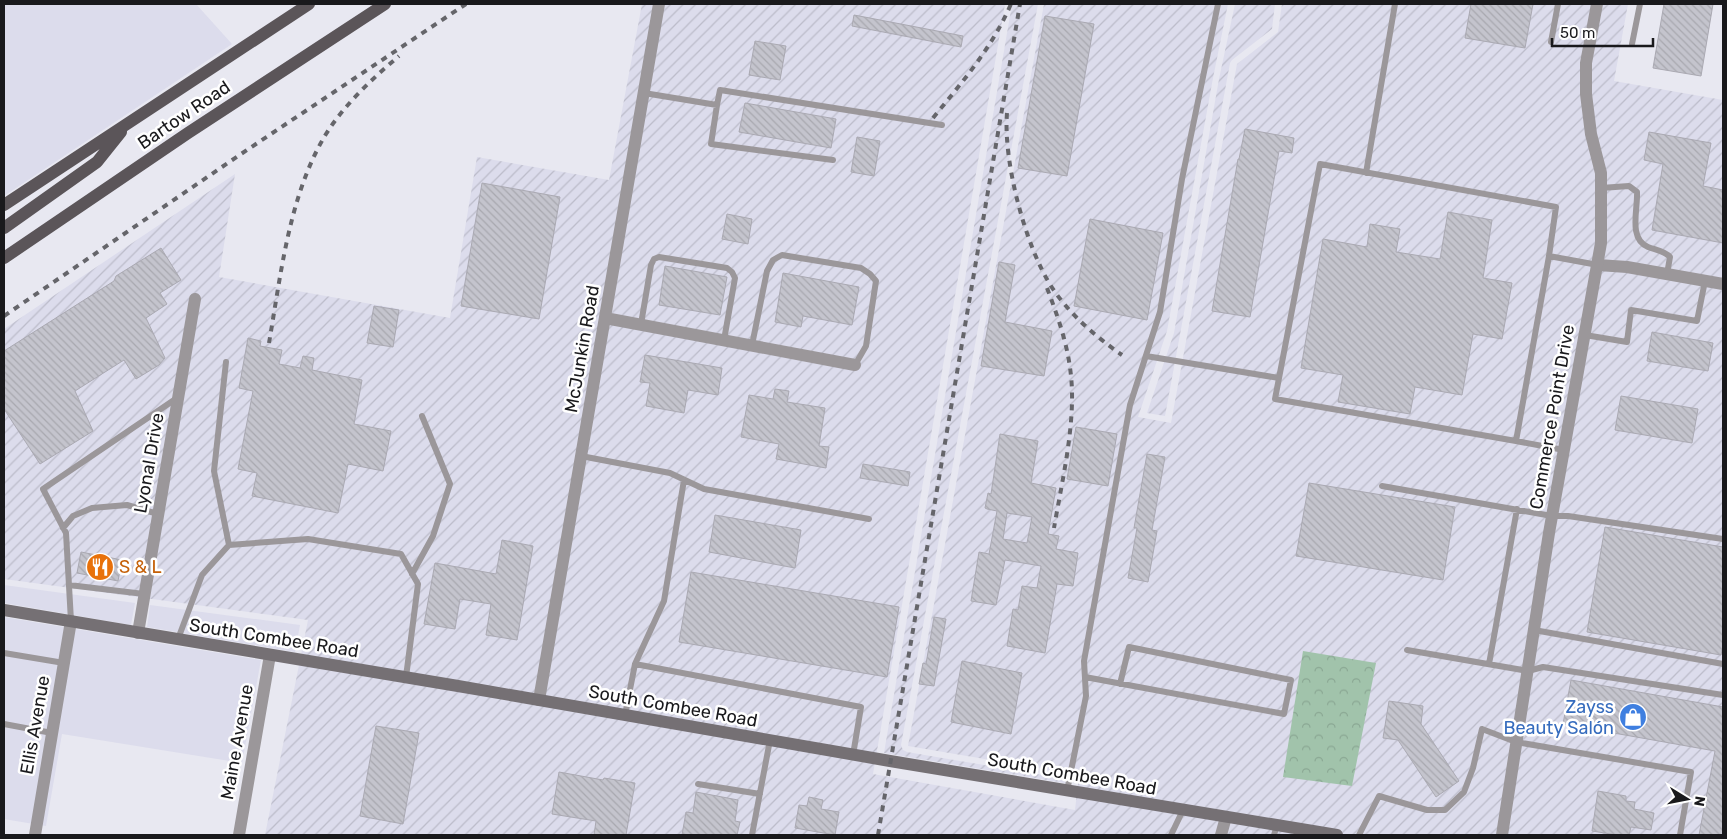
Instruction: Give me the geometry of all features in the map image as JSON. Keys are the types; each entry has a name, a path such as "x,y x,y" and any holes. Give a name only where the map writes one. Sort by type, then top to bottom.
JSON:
{"main road":[{"name":"Bartow Road","path":"4,206 308,4"},
{"name":"Bartow Road","path":"4,258 267,80 385,4"},
{"path":"4,228 97,162 129,122"},
{"name":"South Combee Road","path":"4,610 1226,817 1276,830 1337,835"}],"street":[{"name":"McJunkin Road","path":"539,700 659,4"},
{"name":"Commerce Point Drive","path":"1502,835 1552,516 1598,265 1601,235 1601,173 1591,134 1586,94 1586,63 1597,4"},
{"path":"1598,265 1627,267 1723,284"},
{"name":"Lyonal Drive","path":"138,633 195,299"},
{"path":"605,318 855,365"},
{"name":"Ellis Avenue","path":"35,835 71,621"},
{"name":"Maine Avenue","path":"239,835 270,655"},
{"path":"1221,835 1226,817"}],"lane":[{"path":"1067,791 1086,696 1084,661 1130,405 1160,312 1182,179 1218,4"},
{"path":"1366,172 1395,4"},
{"path":"1551,42 1558,4"},
{"path":"1632,44 1640,4"},
{"path":"833,160 711,144 720,90 942,125"},
{"path":"644,93 717,106"},
{"path":"1516,441 1556,207 1320,164 1275,399 1564,450"},
{"path":"1601,188 1629,186 1637,192 1636,230 1638,239 1646,246 1670,257 1667,274"},
{"path":"752,345 767,270 773,260 782,255 861,268 876,281 866,346 855,365"},
{"path":"1549,256 1598,265"},
{"path":"640,324 651,265 654,259 659,257 727,268 732,272 734,278 724,340"},
{"path":"1585,335 1627,342 1632,310 1697,321 1705,281"},
{"path":"1146,356 1279,378"},
{"path":"226,362 214,471 229,545"},
{"path":"71,621 66,533 43,489 178,397"},
{"path":"412,574 434,536 450,484 422,416"},
{"path":"581,456 670,473 704,489 869,519"},
{"path":"625,715 635,664 664,602 684,480"},
{"path":"1382,486 1552,516 1568,516 1723,539"},
{"path":"63,528 73,516 92,508 127,505 158,514"},
{"path":"1488,664 1517,510"},
{"path":"178,640 202,575 229,545 308,539 402,554 418,584 406,677"},
{"path":"69,585 144,594"},
{"path":"1534,630 1723,664"},
{"path":"1085,677 1120,684 1284,714 1291,680 1129,647 1120,684"},
{"path":"1407,650 1528,671 1543,667 1723,695"},
{"path":"4,652 64,663"},
{"path":"635,664 861,707 853,755"},
{"path":"4,724 52,733"},
{"path":"1359,835 1380,796 1427,810 1445,810 1464,792 1473,768 1482,729 1516,742 1691,772 1680,835"},
{"path":"752,835 770,740"},
{"path":"698,784 760,794"},
{"path":"1171,835 1183,810"}],"shaded area":[{"path":"4,4 196,4 232,44 4,196"},
{"path":"642,4 1005,4 873,774 1075,810 1079,775 908,746 1044,4 1228,4 1167,331 1138,417 1171,423 1237,64 1278,32 1282,4 1628,4 1614,81 1723,100 1723,835 265,835 308,620 4,579 4,329 235,174 219,277 450,318 477,157 609,180"},
{"path":"1012,4 1038,4 901,745 903,750 907,752 1072,780 1071,784 884,753"},
{"path":"1235,4 1275,4 1272,29 1230,63 1165,416 1147,413 1174,333 1219,79"},
{"path":"4,585 135,603 131,625 4,603"},
{"path":"150,605 300,625 295,652 147,627"},
{"path":"4,617 261,660 242,763 62,734 46,826 4,819"}],"green space":[{"path":"1303,651 1376,663 1352,786 1283,777"}],"building":[{"path":"1471,4 1533,4 1525,48 1465,38"},
{"path":"1664,4 1713,4 1701,76 1653,68"},
{"path":"854,15 963,36 961,47 852,26"},
{"path":"1045,16 1094,24 1067,176 1018,168"},
{"path":"755,41 786,46 780,80 749,75"},
{"path":"745,103 836,119 831,148 739,132"},
{"path":"1245,129 1294,138 1292,153 1279,151 1250,317 1212,311 1238,159"},
{"path":"1649,132 1711,143 1703,186 1723,190 1723,243 1652,230 1663,164 1644,160"},
{"path":"857,137 880,141 874,176 851,172"},
{"path":"482,183 560,197 539,319 461,306"},
{"path":"1448,212 1492,220 1483,278 1512,283 1502,339 1473,334 1462,395 1415,387 1410,414 1338,402 1343,375 1301,368 1323,239 1367,247 1370,224 1400,229 1396,252 1440,259"},
{"path":"727,214 752,219 748,244 722,239"},
{"path":"1090,219 1163,233 1147,320 1074,306"},
{"path":"161,248 181,280 160,293 167,304 146,318 165,358 159,365 136,379 124,360 75,391 93,431 40,464 4,409 4,351 114,281 116,276"},
{"path":"999,262 1015,265 1005,322 1052,331 1044,376 981,366"},
{"path":"665,266 727,277 720,315 659,305"},
{"path":"783,273 859,287 852,325 803,316 801,327 775,322"},
{"path":"374,306 399,310 393,347 367,343"},
{"path":"1652,332 1713,343 1708,371 1647,361"},
{"path":"248,338 261,341 260,346 282,350 279,364 300,368 303,356 314,358 312,370 362,380 354,424 391,431 383,471 348,464 338,513 252,496 257,473 238,469 253,391 239,388"},
{"path":"645,355 722,368 718,395 688,390 684,413 646,406 650,383 640,382"},
{"path":"775,389 789,391 787,402 825,408 819,446 829,447 826,468 776,459 779,444 741,437 749,395 773,399"},
{"path":"1621,396 1698,409 1692,443 1615,430"},
{"path":"1076,427 1117,434 1108,486 1067,479"},
{"path":"1000,434 1038,441 1031,483 1056,488 1048,534 1059,536 1056,549 1078,553 1073,586 1057,584 1045,653 1007,646 1013,609 1018,610 1022,586 1037,588 1041,566 1005,560 996,605 971,601 979,552 989,554 997,511 985,508 988,493 991,494","holes":["1007,513 1032,517 1027,543 1003,539"]},
{"path":"1147,454 1165,457 1152,530 1157,531 1148,582 1128,578 1137,528 1134,528"},
{"path":"863,464 910,472 908,486 860,478"},
{"path":"1309,483 1455,507 1443,580 1296,556"},
{"path":"715,515 801,530 795,568 709,552"},
{"path":"1605,527 1723,547 1723,645 1721,655 1587,632"},
{"path":"502,540 533,546 517,640 486,635 491,604 460,599 455,629 424,624 435,563 496,574"},
{"name":"S & L","path":"81,552 122,560 118,581 77,573"},
{"path":"691,572 899,607 887,677 679,642"},
{"path":"934,617 946,619 934,686 919,684 923,663 926,664"},
{"path":"962,661 1022,673 1011,734 951,722"},
{"path":"1571,680 1723,707 1723,835 1699,835 1715,751 1563,724"},
{"path":"1389,701 1423,706 1421,724 1459,781 1436,797 1398,740 1383,738"},
{"path":"376,726 419,733 403,824 360,816"},
{"path":"559,772 603,780 604,778 635,783 626,835 594,835 596,821 552,814"},
{"path":"1598,791 1626,796 1626,801 1635,802 1634,809 1654,813 1651,830 1631,827 1629,835 1592,831"},
{"path":"696,792 738,800 735,821 740,822 737,835 682,835 686,812 693,813"},
{"path":"809,797 823,800 821,809 839,812 835,835 795,828 799,805 807,806"}],"railway":[{"path":"4,316 241,154 466,4"},
{"path":"933,118 986,50 1011,4"},
{"path":"878,835 1020,4"},
{"path":"269,343 288,236 303,183 313,158 333,123 350,102 399,56"},
{"path":"1007,113 1007,133 1012,178 1025,226 1041,269 1058,296 1074,315 1092,332 1122,355"},
{"path":"1047,288 1065,342 1070,365 1072,394 1070,432 1054,528"}],"place":[{"name":"S & L","path":"100,567"},
{"name":"Zayss Beauty Salón","path":"1633,717"}]}
